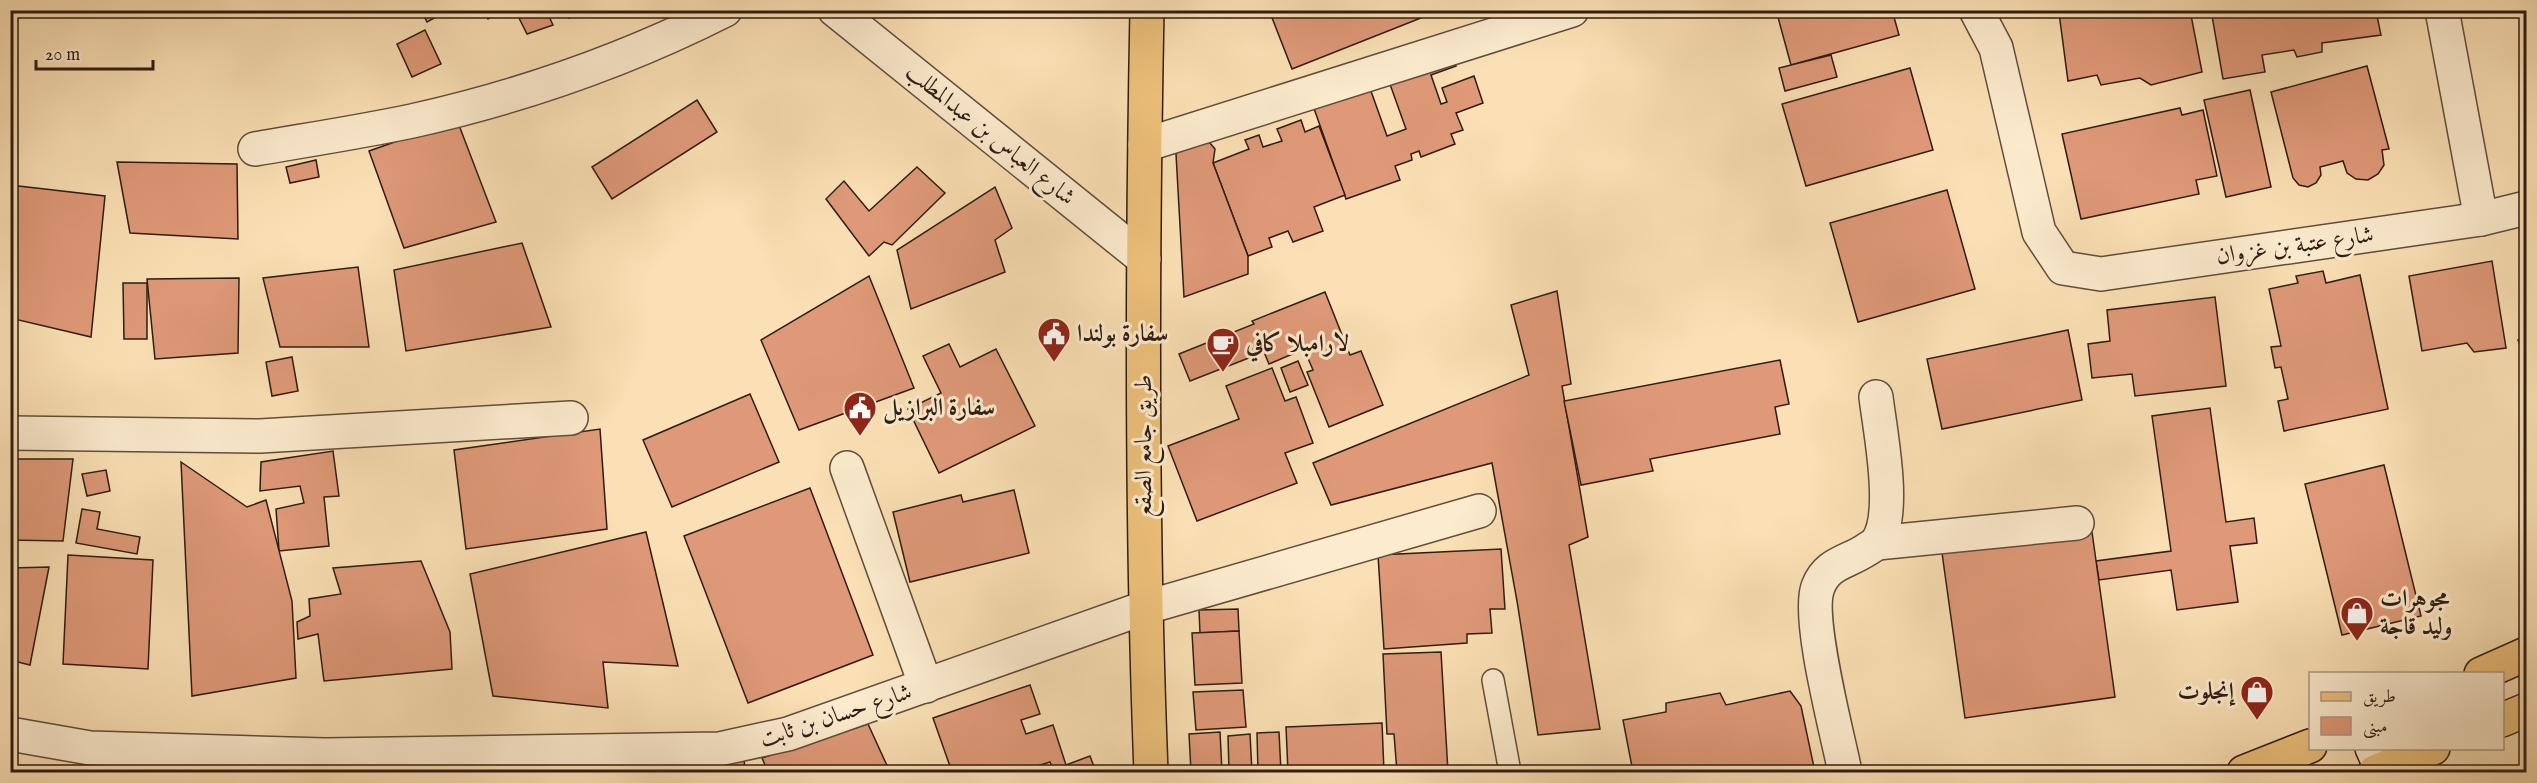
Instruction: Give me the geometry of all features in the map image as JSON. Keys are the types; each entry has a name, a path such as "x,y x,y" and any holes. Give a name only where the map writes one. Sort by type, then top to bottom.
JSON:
{"main road":[{"name":"طريق جامع الصقع","path":"1147,10 1144,608 1151,772"},
{"path":"2486,672 2526,654"},
{"path":"2504,719 2526,710"},
{"path":"2244,772 2309,746"},
{"path":"2378,766 2427,750"}],"street":[{"path":"255,149 412,121 503,98 668,39 725,10"},
{"name":"شارع العباس بن عبدالمطلب","path":"835,10 1144,258"},
{"path":"1145,145 1572,10"},
{"name":"شارع عتبة بن غزوان","path":"1976,10 1996,48 2039,232 2063,268 2101,274 2481,219 2526,208"},
{"path":"2442,10 2481,219"},
{"path":"1876,397 1887,502 1883,529 1876,543"},
{"path":"10,433 260,436 571,418"},
{"path":"847,468 926,686"},
{"name":"شارع حسان بن ثابت","path":"10,734 89,760 325,764 645,762 753,743 788,734 1144,608 1479,511"},
{"path":"1845,772 1816,632 1816,589 1827,569 1858,555 1876,543 2078,523"}],"lane":[{"path":"1493,680 1510,772"}],"building":[{"path":"421,10 449,10 427,22"},
{"path":"485,10 504,10 488,19"},
{"path":"515,10 546,10 553,25 527,34"},
{"path":"566,10 587,10 569,18"},
{"path":"872,10 929,10 929,16 872,13"},
{"path":"1269,10 1441,10 1292,69"},
{"path":"1776,10 1892,10 1899,35 1791,65"},
{"path":"2097,10 2190,10 2202,72 2151,85 2140,78 2101,85 2097,75 2068,81 2059,13"},
{"path":"2211,10 2378,10 2376,11 2381,35 2322,43 2322,52 2297,57 2294,50 2262,55 2265,72 2223,79"},
{"path":"425,30 441,64 412,77 397,44"},
{"path":"1451,50 1456,66 1431,75 1441,104 1447,102 1442,88 1474,76 1483,103 1456,113 1463,130 1451,134 1455,144 1421,157 1419,151 1411,154 1412,160 1395,166 1400,180 1346,199 1311,100 1367,80 1387,136 1406,129 1386,73"},
{"path":"1831,55 1837,77 1785,91 1779,68"},
{"path":"2367,66 2389,149 2382,150 2384,165 2378,174 2368,180 2356,179 2347,173 2343,161 2320,167 2321,175 2316,183 2308,187 2299,185 2293,178 2271,92"},
{"path":"1910,68 1933,150 1806,186 1782,104"},
{"path":"2250,90 2271,187 2226,197 2204,100"},
{"path":"697,100 717,132 612,199 592,167"},
{"path":"2180,108 2182,115 2203,110 2217,176 2196,180 2199,194 2081,219 2062,134"},
{"path":"457,120 496,222 404,248 369,151"},
{"path":"1301,120 1305,132 1319,126 1345,195 1314,207 1323,231 1293,242 1288,231 1269,238 1272,247 1248,256 1213,163 1249,149 1245,140 1259,135 1263,147 1282,141 1277,129"},
{"path":"1195,136 1205,137 1215,149 1213,163 1248,256 1248,274 1184,297 1176,154"},
{"path":"316,160 319,177 290,183 286,167"},
{"path":"117,162 237,164 238,239 130,233"},
{"path":"917,167 945,193 892,245 884,242 869,256 826,199 844,181 869,211"},
{"path":"10,185 105,196 91,337 10,318"},
{"path":"995,187 1012,228 995,240 1005,272 911,309 897,250"},
{"path":"1947,190 1975,289 1858,322 1830,223"},
{"path":"522,243 551,327 406,351 394,270"},
{"path":"2492,261 2506,348 2474,352 2467,343 2422,351 2409,276"},
{"path":"358,267 369,347 280,347 263,278"},
{"path":"2323,271 2326,283 2360,275 2388,409 2284,431 2278,401 2288,399 2281,367 2275,368 2271,347 2281,346 2269,289 2298,283 2296,276"},
{"path":"869,276 914,388 799,430 761,340"},
{"path":"239,278 238,353 155,359 147,279"},
{"path":"123,283 147,283 147,339 124,339"},
{"path":"1557,291 1571,384 1562,386 1588,537 1569,545 1600,729 1538,735 1492,463 1331,505 1313,463 1529,375 1511,305"},
{"path":"1325,292 1350,355 1361,351 1383,405 1329,427 1307,372 1313,370 1304,349 1269,364 1264,352 1190,381 1179,354 1254,324 1252,321"},
{"path":"2215,297 2226,386 2135,396 2132,374 2092,378 2088,344 2110,341 2107,310"},
{"path":"2068,330 2082,400 1942,429 1927,359"},
{"path":"2526,335 2526,357 2518,340"},
{"path":"949,344 960,367 996,349 1035,426 939,473 908,409 941,393 923,356"},
{"path":"292,357 298,391 272,396 266,362"},
{"path":"1780,360 1789,404 1775,407 1780,434 1650,459 1653,471 1581,485 1564,401"},
{"path":"1298,361 1308,385 1290,392 1281,368"},
{"path":"1272,368 1285,401 1296,397 1313,443 1285,453 1297,483 1197,521 1168,446 1239,419 1226,386"},
{"path":"750,394 779,462 672,507 643,440"},
{"path":"2210,408 2226,522 2254,518 2257,543 2230,546 2238,602 2177,610 2171,570 2099,580 2096,561 2171,551 2152,416"},
{"path":"600,429 607,529 466,549 454,450"},
{"path":"333,451 339,496 324,497 329,546 279,551 276,509 304,503 300,486 260,491 261,462"},
{"path":"10,459 73,459 63,541 10,540"},
{"path":"181,462 247,507 266,500 292,601 296,678 192,696"},
{"path":"2384,465 2421,616 2342,635 2305,484"},
{"path":"106,470 110,491 87,496 82,474"},
{"path":"810,488 873,655 748,703 684,536"},
{"path":"1014,490 1029,553 910,582 893,512 961,495 963,502"},
{"path":"82,509 100,512 97,529 140,537 137,554 76,543"},
{"path":"646,532 678,666 603,662 608,708 493,696 470,574"},
{"path":"2092,532 2115,697 1965,718 1942,553"},
{"path":"1501,549 1505,609 1490,609 1492,633 1467,634 1467,643 1384,649 1378,555"},
{"path":"68,555 153,560 148,669 63,664"},
{"path":"421,561 450,632 452,669 324,681 318,634 298,639 297,622 310,616 309,599 341,594 333,568"},
{"path":"49,567 30,665 10,660 10,568"},
{"path":"1238,609 1239,631 1200,633 1199,610"},
{"path":"1239,631 1242,683 1195,685 1192,633"},
{"path":"1441,652 1448,772 1397,772 1394,734 1387,734 1383,654"},
{"path":"1030,685 1040,714 1021,720 1026,734 1053,725 1066,765 1090,756 1096,772 1054,772 1050,762 1018,772 952,772 933,718"},
{"path":"1243,690 1246,727 1196,730 1193,692"},
{"path":"1790,691 1801,706 1815,772 1784,772 1783,770 1770,772 1633,772 1623,720 1666,712 1666,703 1720,693 1726,705"},
{"path":"1382,723 1384,772 1288,772 1286,727"},
{"path":"868,724 890,772 768,772 762,758"},
{"path":"1220,732 1222,772 1191,772 1189,734"},
{"path":"1279,732 1281,772 1258,772 1257,733"},
{"path":"1250,734 1252,772 1229,772 1228,736"},
{"path":"744,758 745,772 659,772 659,765"},
{"path":"465,765 548,770 548,772 465,772"},
{"path":"405,767 404,772 335,772 335,771"}],"place":[{"name":"سفارة بولندا","path":"1054,363"},
{"name":"لارامبلا كافي","path":"1223,373"},
{"name":"سفارة البرازيل","path":"860,437"},
{"name":"مجوهرات وليد قاجة","path":"2357,642"},
{"name":"إنجلوت","path":"2257,721"}]}
